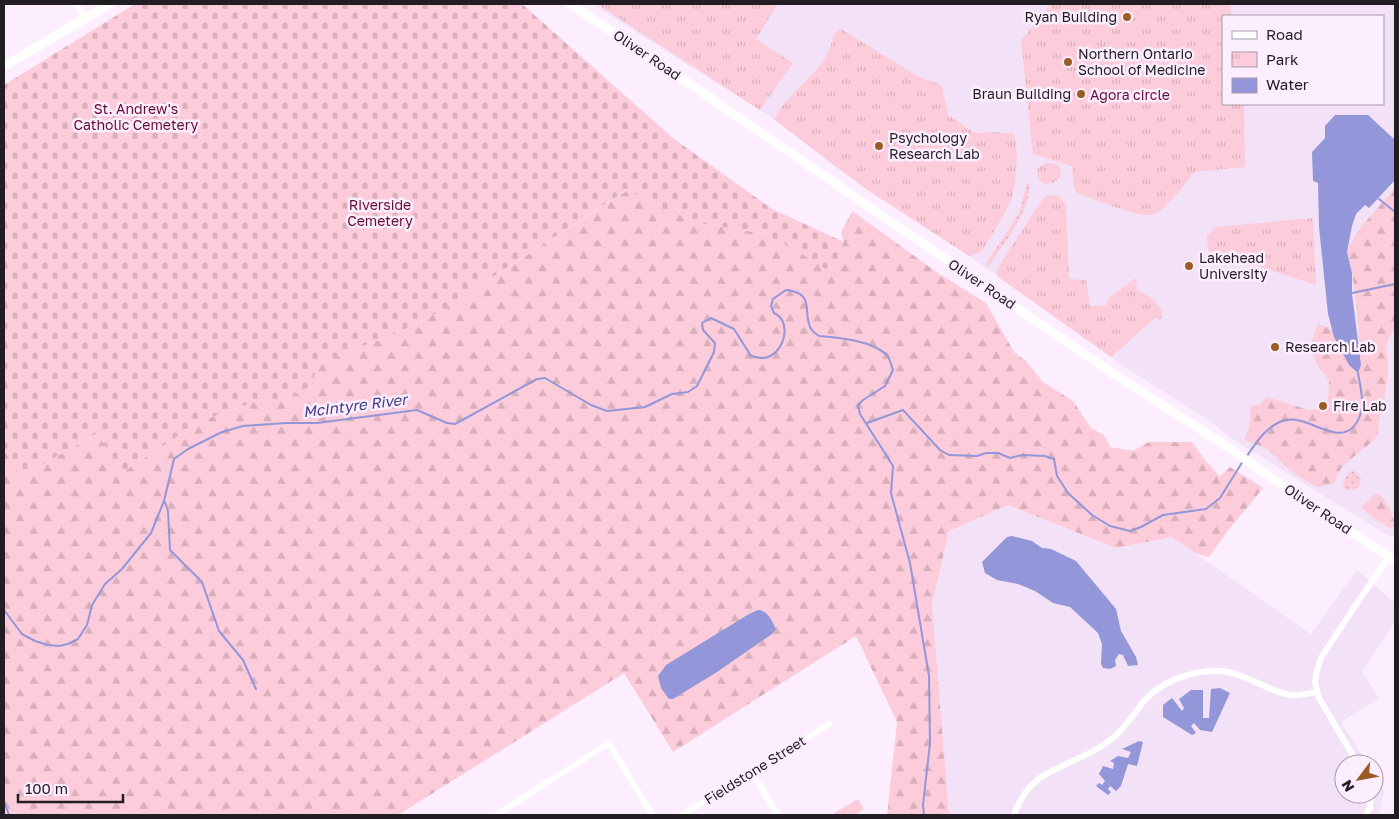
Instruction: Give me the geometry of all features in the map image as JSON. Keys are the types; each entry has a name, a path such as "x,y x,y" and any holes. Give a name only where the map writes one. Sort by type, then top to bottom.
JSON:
{"main road":[{"path":"4,66 110,4"},
{"name":"Oliver Road","path":"570,4 703,92 1106,369 1235,452 1328,518 1392,559"}],"street":[{"path":"76,4 85,18"},
{"path":"1352,754 1323,708 1315,682 1321,658 1392,559"},
{"path":"1014,815 1018,804 1036,780 1048,772 1102,747 1122,730 1145,701 1155,692 1182,676 1217,670 1247,677 1277,692 1292,696 1317,692"},
{"name":"Fieldstone Street","path":"682,815 829,724"},
{"path":"496,815 609,743 652,815"},
{"path":"752,772 778,815"}],"shaded area":[{"name":"Lakehead University","path":"592,4 1395,4 1395,537 1387,535 1228,436 1213,423 1123,366 969,256 830,163 775,120"},
{"path":"1008,505 1116,548 1172,537 1311,634 1357,570 1395,603 1395,622 1362,671 1379,698 1341,722 1361,754 1334,754 1334,804 1382,804 1380,815 949,815 932,604 949,531"}],"green space":[{"name":"Riverside Cemetery","path":"135,4 522,4 674,139 772,209 844,242 834,274 787,245 761,233 697,223 627,190 437,313 401,331 317,364 312,385 288,399 262,399 201,421 123,472 97,433 21,477 4,450 4,85"},
{"path":"597,4 778,4 756,39 793,63 760,110"},
{"name":"Agora circle","path":"1051,4 1230,4 1232,15 1222,15 1222,105 1244,105 1245,167 1195,172 1160,211 1148,215 1128,211 1077,193 1074,188 1072,166 1033,154 1021,41"},
{"path":"841,29 919,77 942,86 948,115 975,133 1014,134 1016,140 1016,165 1012,197 993,234 981,252 969,256 863,187 775,120 781,107 823,61 835,33"},
{"path":"1046,163 1057,164 1061,170 1060,178 1053,183 1045,184 1037,178 1038,168"},
{"path":"1027,184 1029,184 1029,194 1016,226 987,266 986,263 1020,210"},
{"path":"1395,188 1395,330 1388,339 1387,344 1388,372 1384,401 1386,406 1379,419 1377,436 1346,463 1337,476 1335,483 1320,487 1295,474 1266,448 1244,440 1250,424 1250,407 1260,404 1267,397 1309,410 1329,409 1329,380 1313,354 1312,348 1315,333 1318,324 1329,328 1360,350 1356,300 1347,250 1360,228"},
{"path":"628,190 697,223 761,233 787,245 844,243 841,233 852,211 935,271 986,303 1014,352 1027,362 1043,382 1073,401 1091,428 1104,435 1110,447 1133,451 1149,442 1192,442 1220,477 1230,467 1263,488 1209,557 1195,553 1172,537 1116,548 1008,505 949,531 932,604 949,815 887,815 897,722 856,636 673,752 624,673 398,815 4,815 4,450 21,477 97,433 123,472 201,421 262,399 288,399 311,385 317,364 401,331 437,313"},
{"path":"1048,195 1059,196 1066,205 1069,279 1086,280 1090,306 1105,306 1110,297 1136,278 1137,291 1148,296 1161,309 1162,315 1160,320 1156,317 1111,357 997,276 997,269 1042,200"},
{"path":"1313,218 1316,285 1208,250 1207,236 1216,227"},
{"path":"1354,471 1361,478 1360,485 1356,489 1346,490 1343,486 1345,478 1349,472"},
{"path":"1376,493 1386,503 1395,526 1390,528 1375,519 1361,507"},
{"path":"858,799 864,809 855,815 836,815 834,813"}],"water":[{"path":"1335,115 1368,115 1394,139 1395,180 1369,208 1365,205 1356,214 1347,252 1352,273 1352,294 1361,365 1358,373 1349,365 1334,337 1328,314 1319,227 1318,183 1313,181 1312,152 1325,138 1325,126"},
{"path":"1012,536 1032,541 1042,548 1051,549 1076,561 1116,609 1121,631 1136,657 1138,665 1128,666 1123,655 1119,654 1115,660 1116,666 1110,669 1103,668 1101,664 1102,644 1098,633 1070,607 1053,603 1035,591 1018,584 997,580 985,573 982,562 1007,537"},
{"path":"758,610 767,614 771,619 776,629 772,634 717,672 673,699 669,699 661,688 658,676 666,665"},
{"path":"1220,688 1230,693 1212,732 1200,730 1194,723 1191,726 1196,733 1192,735 1163,717 1163,705 1172,698 1182,711 1184,708 1179,699 1191,690 1203,690 1203,718 1209,718 1211,689"},
{"path":"1139,741 1143,742 1137,766 1128,764 1121,786 1116,791 1110,786 1108,789 1111,792 1108,795 1096,786 1099,783 1102,785 1105,781 1099,774 1103,766 1113,769 1114,763 1110,761 1118,756 1128,758 1131,752 1122,749"}],"waterway":[{"name":"McIntyre River","path":"1379,199 1395,212"},
{"name":"McIntyre River","path":"1352,293 1395,284"},
{"name":"McIntyre River","path":"4,610 22,634 35,641 59,646 78,639 87,625 92,605 105,584 122,569 151,533 164,501 174,459 188,449 222,432 243,426 317,423 417,410 447,423 455,424 537,379 545,378 591,405 607,411 645,407 672,394 688,392 697,386 714,352 715,343 703,330 702,323 711,318 734,329 751,356 763,358 776,352 781,346 785,331 784,324 780,317 774,313 771,306 773,299 786,290 795,292 801,295 806,303 808,321 812,331 819,336 854,341 872,346 887,355 893,370 885,386 858,405 860,414 893,466 891,493 910,563 929,676 930,743 923,805 924,815"},
{"name":"McIntyre River","path":"1247,456 1268,429 1286,420 1304,422 1331,432 1340,433 1348,431 1355,425 1361,413 1362,393 1358,373"},
{"name":"McIntyre River","path":"867,423 903,410 940,450 949,455 977,456 986,453 998,453 1010,458 1022,455 1045,456 1054,459 1057,476 1068,493 1092,515 1110,526 1130,531 1163,515 1206,509 1220,498 1243,461"},
{"path":"165,502 168,511 170,550 202,582 219,631 243,660 256,689"},
{"path":"4,801 9,815"}],"place":[{"name":"Ryan Building","path":"1127,17"},
{"name":"Northern Ontario School of Medicine","path":"1068,62"},
{"name":"Braun Building","path":"1081,94"},
{"name":"Psychology Research Lab","path":"879,146"},
{"name":"Lakehead University","path":"1189,266"},
{"name":"Research Lab","path":"1275,347"},
{"name":"Fire Lab","path":"1323,406"}],"park label":[{"name":"St. Andrew's Catholic Cemetery","path":"136,118"}]}
